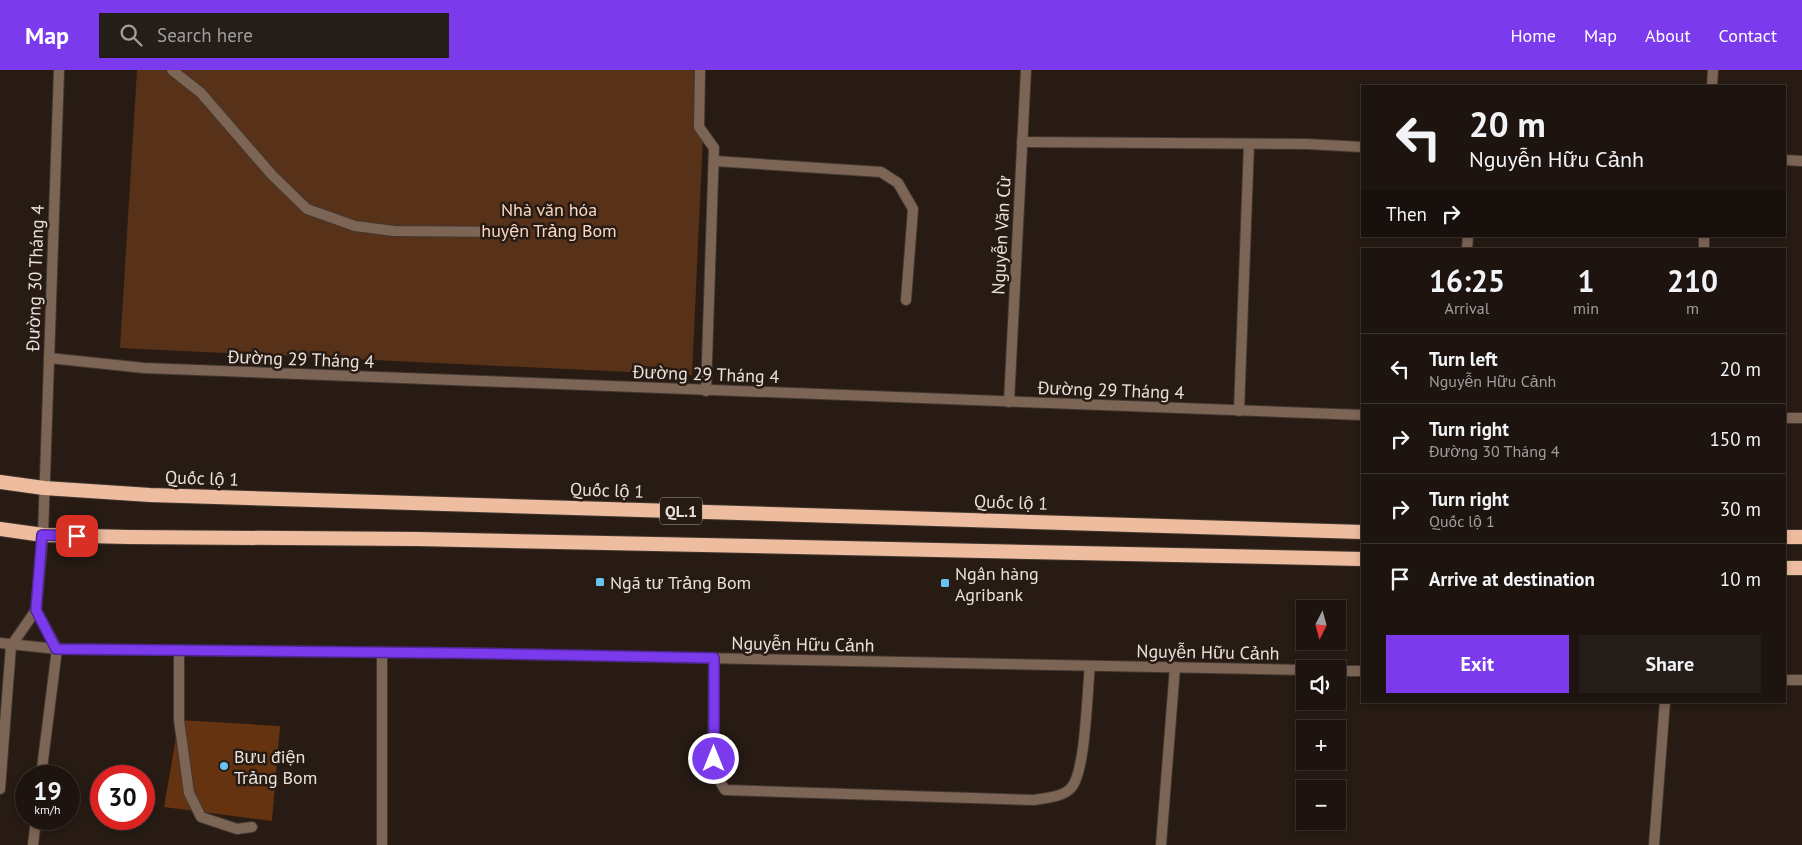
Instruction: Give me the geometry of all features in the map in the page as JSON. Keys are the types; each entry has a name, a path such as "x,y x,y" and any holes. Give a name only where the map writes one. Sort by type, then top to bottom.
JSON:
{"highway":[{"name":"Quốc lộ 1","path":"0,482 44,488 150,495 1361,532"},
{"name":"QL.1","path":"0,530 42,535 427,540 1361,559"},
{"path":"1786,537 1802,537"},
{"path":"1786,568 1802,568"}],"street":[{"name":"Đường 30 Tháng 4","path":"42,535 59,70"},
{"path":"172,70 201,93 272,175 307,209 355,226 394,231 516,232"},
{"path":"700,70 699,127 714,148 706,391"},
{"name":"Nguyễn Văn Cừ","path":"1009,402 1026,70"},
{"path":"1712,85 1713,70"},
{"path":"1022,142 1307,144 1361,147"},
{"path":"1239,411 1249,144"},
{"path":"1786,160 1802,161"},
{"path":"714,161 881,172 898,183 913,209 906,300"},
{"name":"Đường 29 Tháng 4","path":"49,358 144,368 1361,415"},
{"path":"1786,418 1802,418"},
{"path":"0,788 11,646 36,610 42,535"},
{"path":"36,610 56,649 42,765"},
{"name":"Nguyễn Hữu Cảnh","path":"0,643 11,646 56,649 382,652 1296,670"},
{"path":"180,650 179,720 189,792 201,817 237,829 252,827"},
{"path":"382,652 382,845"},
{"path":"714,658 714,759 716,775 726,790 1034,800 1055,796 1071,788 1081,766 1090,666"},
{"path":"1161,845 1175,667"},
{"path":"1346,671 1361,671"},
{"path":"1786,680 1802,680"},
{"path":"1654,845 1665,703"},
{"path":"33,845 35,830"}],"green space":[{"name":"Nhà văn hóa huyện Trảng Bom","path":"137,70 706,70 692,375 120,348"}],"building":[{"name":"Bưu điện Trảng Bom","path":"179,720 280,726 272,821 164,807"}],"place":[{"name":"Ngã tư Trảng Bom","path":"600,582"},
{"name":"Ngân hàng Agribank","path":"945,583"},
{"name":"Bưu điện Trảng Bom","path":"224,766"}],"route":[{"path":"77,536 42,535 36,610 56,649 714,658 714,759"}]}
